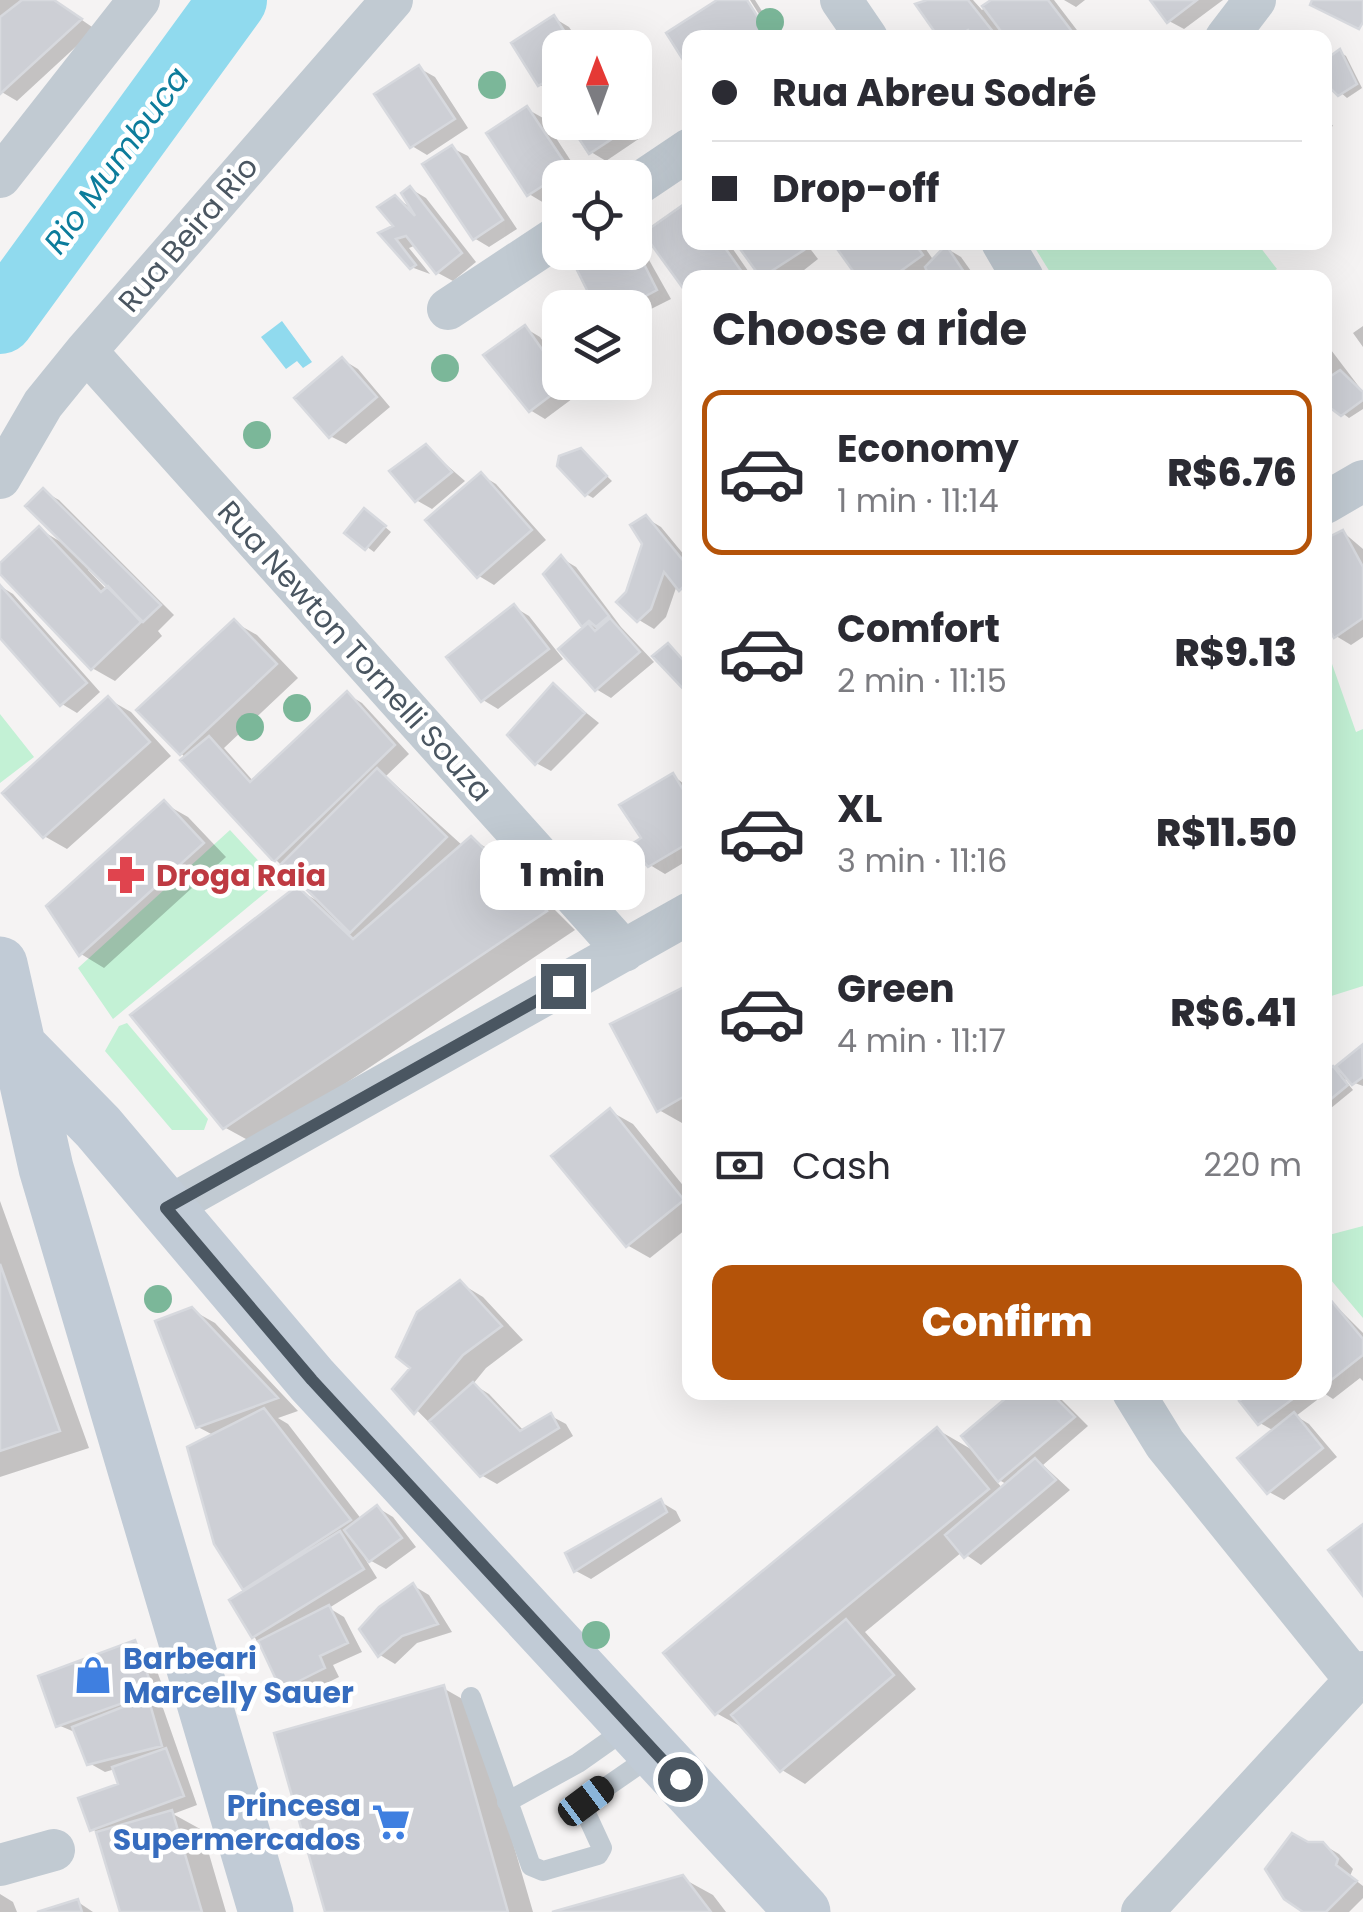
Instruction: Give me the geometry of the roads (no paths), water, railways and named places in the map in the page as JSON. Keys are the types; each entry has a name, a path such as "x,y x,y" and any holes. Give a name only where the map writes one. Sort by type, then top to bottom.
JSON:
{"main road":[{"path":"0,964 9,1036 46,1168 266,1912"},
{"path":"9,1036 98,1127 312,1380 803,1912"}],"street":[{"path":"0,176 139,0"},
{"name":"Rua Beira Rio","path":"0,478 43,404 86,351 392,0"},
{"path":"1232,30 1255,0"},
{"path":"652,175 682,155"},
{"path":"448,309 542,247"},
{"name":"Rua Newton Tornelli Souza","path":"86,351 624,951"},
{"path":"1332,500 1363,480"},
{"path":"166,1208 682,918"},
{"path":"1138,1400 1165,1444 1359,1675 1142,1912"},
{"path":"0,1865 54,1850"}],"lane":[{"path":"471,1697 532,1866 543,1871 598,1855 602,1848 584,1810 586,1801 643,1739"},
{"path":"507,1802 643,1739"}],"water":[{"path":"282,321 312,362 303,368 297,361 286,369 261,337"}],"waterway":[{"name":"Rio Mumbuca","path":"0,320 233,0"}],"place":[{"name":"Droga Raia","path":"126,875"},
{"name":"Barbeari Marcelly Sauer","path":"93,1675"},
{"name":"Princesa Supermercados","path":"391,1822"}]}
